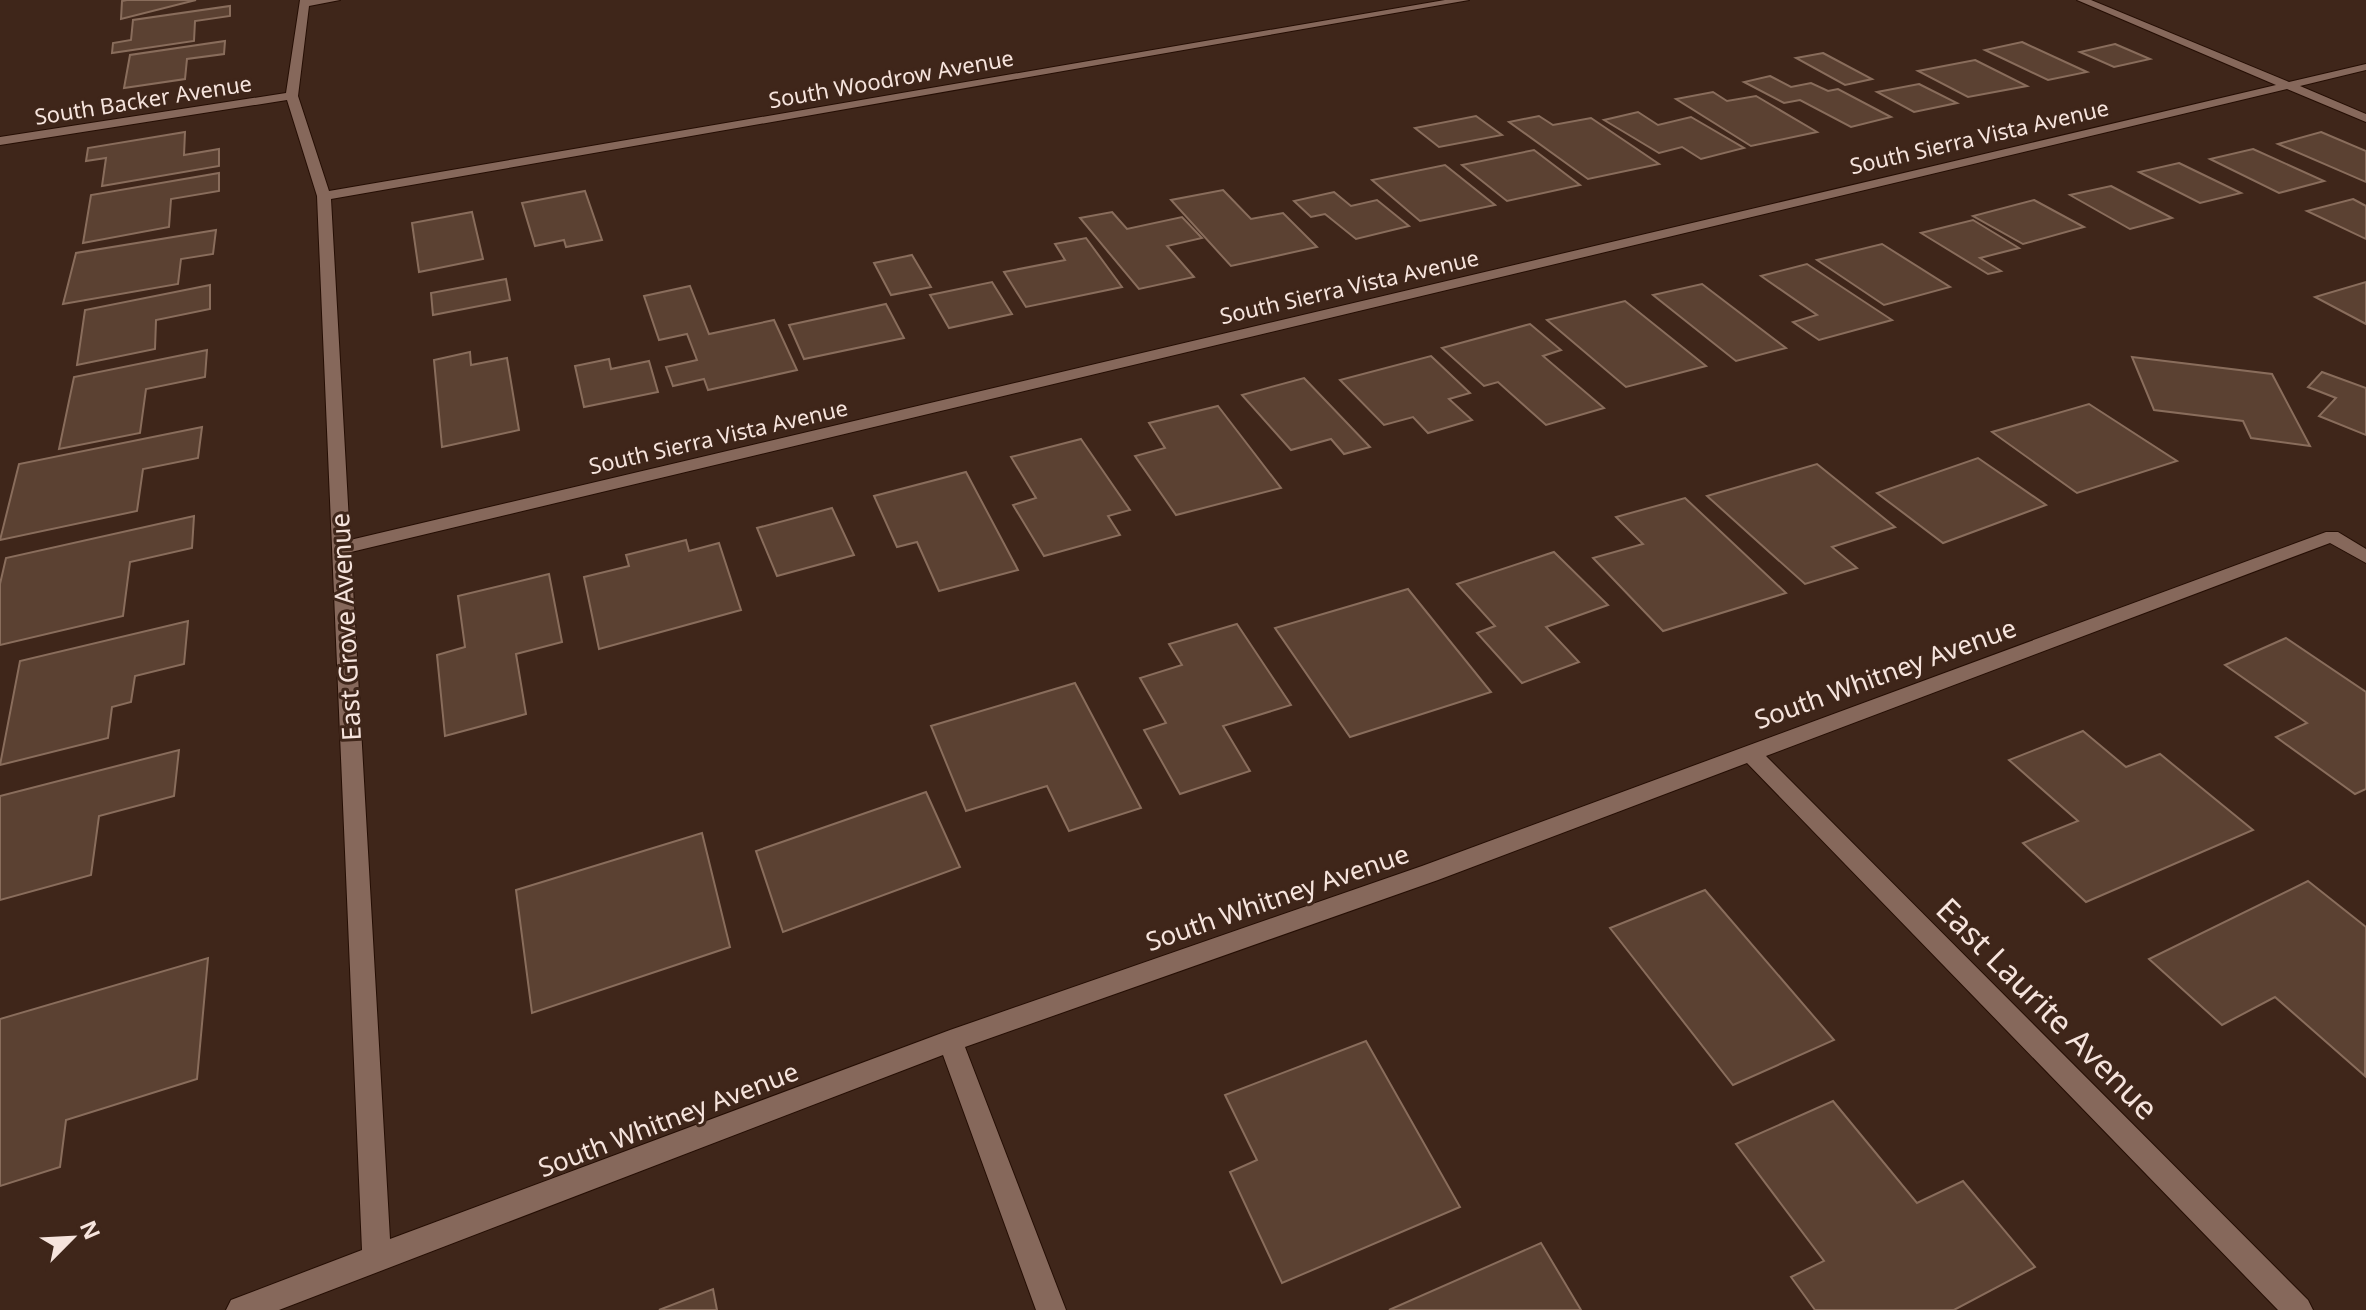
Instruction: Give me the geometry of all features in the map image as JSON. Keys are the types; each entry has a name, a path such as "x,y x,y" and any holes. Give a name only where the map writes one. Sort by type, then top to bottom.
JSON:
{"street":[{"path":"304,2 335,0"},
{"name":"South Woodrow Avenue","path":"324,196 1464,0"},
{"path":"2082,0 2366,118"},
{"name":"East Grove Avenue","path":"304,2 292,96 324,196 377,1260"},
{"name":"South Sierra Vista Avenue","path":"341,548 2366,67"},
{"name":"South Backer Avenue","path":"0,141 292,96"},
{"name":"South Whitney Avenue","path":"241,1310 950,1041 1430,873 2332,536 2366,557"},
{"name":"East Laurite Avenue","path":"1750,753 2298,1310"},
{"path":"950,1041 1051,1310"}],"building":[{"path":"196,0 121,19 122,1"},
{"path":"230,6 230,16 195,21 194,41 112,53 113,43 131,40 133,20"},
{"path":"225,41 224,54 187,59 185,79 124,88 130,55"},
{"path":"2022,42 2087,72 2048,80 1985,50"},
{"path":"2115,44 2150,59 2114,67 2080,52"},
{"path":"1823,53 1872,79 1845,85 1796,58"},
{"path":"1975,60 2027,86 1968,97 1918,71"},
{"path":"1770,76 1791,87 1811,83 1828,91 1838,89 1891,117 1851,127 1800,100 1784,103 1744,82"},
{"path":"1919,84 1957,103 1914,112 1877,92"},
{"path":"1713,92 1727,101 1756,96 1817,132 1751,146 1676,99"},
{"path":"1638,112 1658,125 1691,117 1744,148 1701,159 1682,147 1659,153 1604,120"},
{"path":"1476,116 1502,135 1439,147 1415,128"},
{"path":"1539,116 1553,125 1591,118 1659,164 1588,179 1509,122"},
{"path":"185,132 184,155 219,149 219,166 102,186 106,158 86,161 88,148"},
{"path":"2321,132 2366,151 2366,182 2278,144"},
{"path":"2253,149 2324,181 2279,193 2210,159"},
{"path":"1534,150 1580,185 1507,201 1462,165"},
{"path":"2179,163 2241,193 2200,203 2139,172"},
{"path":"1445,165 1495,205 1420,221 1372,180"},
{"path":"219,173 219,191 171,199 169,227 83,243 91,195"},
{"path":"2111,186 2172,218 2130,229 2070,195"},
{"path":"1223,190 1251,219 1283,213 1317,247 1231,266 1171,200"},
{"path":"585,191 602,240 566,247 564,240 535,246 522,203"},
{"path":"1334,192 1351,206 1377,200 1409,226 1356,239 1325,214 1311,217 1294,201"},
{"path":"2353,199 2366,206 2366,239 2307,211"},
{"path":"2034,200 2084,227 2023,244 1973,216"},
{"path":"472,212 483,259 419,272 412,223"},
{"path":"1112,212 1127,229 1182,217 1202,238 1167,246 1194,277 1139,289 1080,218"},
{"path":"1973,220 2019,248 1980,258 2001,271 1988,274 1921,233"},
{"path":"216,230 213,254 181,259 178,284 63,304 76,253"},
{"path":"1086,238 1122,287 1026,307 1004,272 1065,260 1055,244"},
{"path":"1882,244 1950,287 1884,305 1817,260"},
{"path":"912,255 931,287 891,295 874,263"},
{"path":"1807,264 1892,320 1819,340 1793,322 1817,315 1761,276"},
{"path":"506,279 510,300 433,315 431,293"},
{"path":"992,282 1012,314 949,328 930,295"},
{"path":"2366,282 2366,324 2315,297"},
{"path":"1702,284 1786,348 1736,361 1653,295"},
{"path":"210,285 210,309 156,320 155,349 77,365 85,310"},
{"path":"690,286 709,334 774,320 797,370 708,390 704,379 673,386 666,367 697,360 687,334 659,340 644,296"},
{"path":"1625,301 1706,366 1626,387 1547,320"},
{"path":"886,304 904,338 804,359 789,325"},
{"path":"1530,324 1561,350 1543,356 1604,408 1546,425 1498,382 1484,386 1442,348"},
{"path":"207,350 205,377 146,389 140,433 59,449 74,377"},
{"path":"470,352 471,365 507,358 519,430 442,447 434,360"},
{"path":"1431,356 1470,393 1449,399 1472,420 1428,433 1413,417 1384,425 1340,380"},
{"path":"2132,357 2272,374 2310,446 2251,438 2243,421 2154,410"},
{"path":"609,359 611,369 649,361 658,392 584,407 575,366"},
{"path":"2322,372 2366,388 2366,435 2319,416 2336,398 2308,387"},
{"path":"1304,378 1370,447 1344,454 1331,439 1291,450 1242,395"},
{"path":"2089,404 2177,461 2077,493 1992,432"},
{"path":"1218,406 1281,488 1176,515 1135,456 1165,448 1149,423"},
{"path":"202,427 198,458 143,469 137,511 0,540 19,464"},
{"path":"1081,439 1130,510 1108,516 1120,535 1044,556 1013,505 1036,498 1011,457"},
{"path":"1978,458 2046,505 1943,543 1877,493"},
{"path":"1817,464 1895,527 1832,547 1857,568 1805,584 1707,496"},
{"path":"966,472 1018,570 939,591 917,542 897,547 874,496"},
{"path":"1685,498 1786,593 1663,631 1593,558 1643,544 1616,517"},
{"path":"832,508 854,555 777,576 757,528"},
{"path":"194,516 192,548 130,562 123,616 0,645 0,584 6,558"},
{"path":"686,540 689,551 719,543 741,610 599,649 584,577 629,566 626,555"},
{"path":"1554,552 1608,605 1546,627 1579,662 1522,683 1477,633 1495,626 1457,584"},
{"path":"549,574 562,642 516,654 526,714 445,736 437,655 465,647 458,596"},
{"path":"1408,589 1491,692 1350,737 1275,628"},
{"path":"188,621 184,664 135,676 131,702 112,707 108,738 0,765 20,661"},
{"path":"1237,624 1291,705 1223,726 1250,771 1180,794 1144,730 1166,723 1140,678 1182,665 1169,644"},
{"path":"2286,638 2366,692 2366,789 2355,794 2276,737 2307,723 2225,665"},
{"path":"1075,683 1141,808 1069,831 1047,786 966,811 931,726"},
{"path":"2083,731 2126,767 2160,754 2253,830 2086,902 2023,843 2078,821 2009,760"},
{"path":"179,750 174,796 99,816 91,875 0,900 0,796"},
{"path":"926,792 960,867 783,932 756,851"},
{"path":"702,833 730,947 532,1013 516,890"},
{"path":"2308,881 2366,927 2365,1076 2275,997 2222,1025 2149,959"},
{"path":"1705,890 1834,1040 1733,1085 1610,928"},
{"path":"208,958 197,1079 66,1120 60,1167 0,1186 0,1019"},
{"path":"1366,1041 1460,1207 1282,1283 1230,1172 1257,1160 1225,1095"},
{"path":"1833,1101 1917,1203 1963,1181 2035,1267 1954,1310 1815,1310 1791,1277 1824,1261 1736,1144"},
{"path":"1541,1243 1581,1310 1389,1310"},
{"path":"713,1289 717,1310 659,1310"}]}
